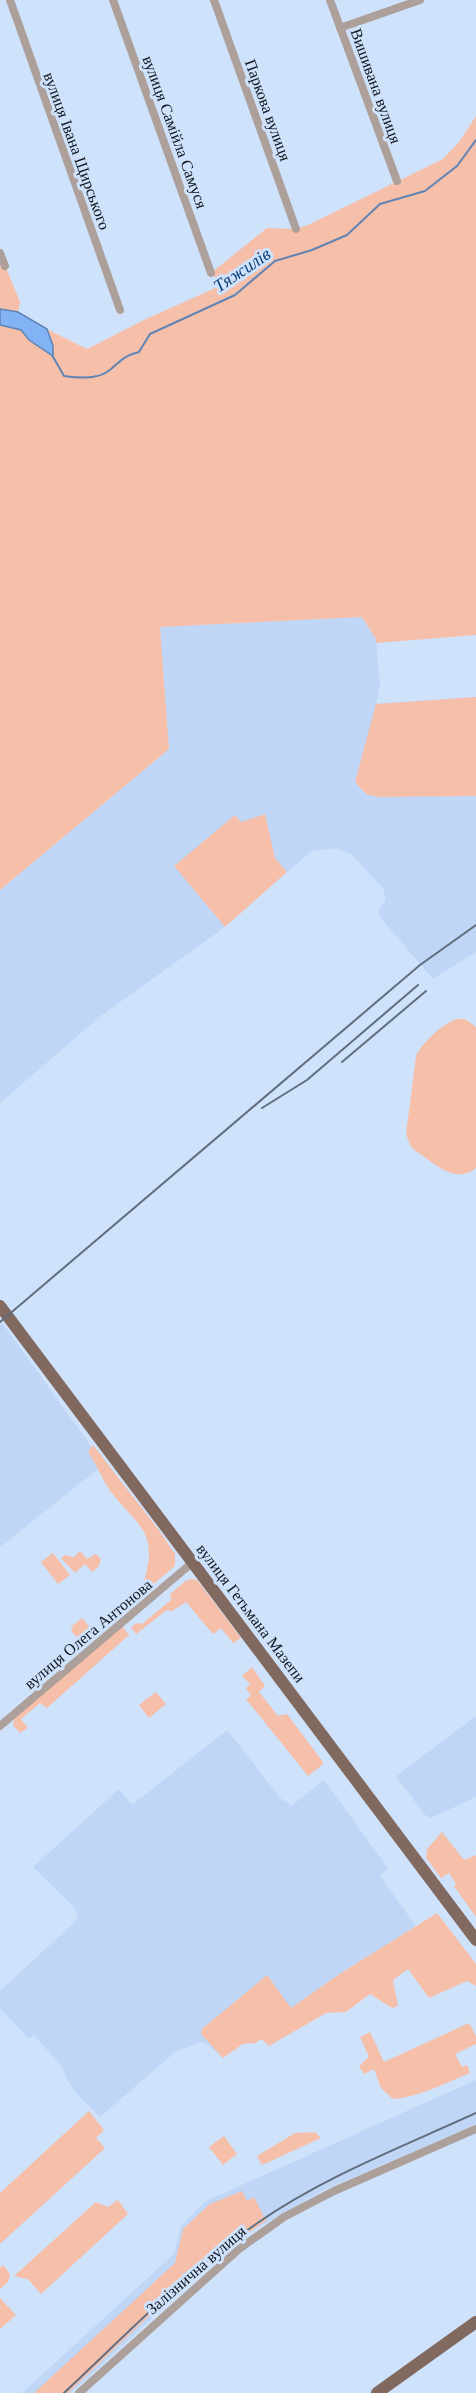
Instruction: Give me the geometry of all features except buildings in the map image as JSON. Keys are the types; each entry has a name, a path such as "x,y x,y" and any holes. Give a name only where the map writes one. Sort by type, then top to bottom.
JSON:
{"main road":[{"name":"вулиця Гетьмана Мазепи","path":"0,1306 476,1940"},
{"path":"377,2393 476,2322"}],"street":[{"name":"вулиця Івана Щирського","path":"10,0 120,310"},
{"name":"вулиця Самійла Самуся","path":"113,0 211,273"},
{"name":"Паркова вулиця","path":"214,0 296,230"},
{"name":"Вишивана вулиця","path":"330,0 397,181"},
{"path":"340,28 420,0"},
{"path":"0,254 5,266"},
{"name":"вулиця Олега Антонова","path":"0,1726 193,1562"},
{"name":"Залізнична вулиця","path":"79,2393 238,2249 284,2217 334,2191 476,2129"}],"shaded area":[{"path":"476,116 476,635 376,643 376,639 362,617 160,627 169,749 0,890 0,325 20,330 29,340 53,346 47,329 87,349 146,319 222,285 211,273 267,228 296,229 308,225 443,159 459,142"},
{"path":"0,253 20,302 18,312 0,309"},
{"path":"363,617 376,639 380,685 376,704 476,697 476,952 433,979 380,917 379,908 386,900 383,888 351,854 337,848 312,851 287,872 275,858 265,814 175,866 225,927 102,1015 0,1103 0,890 169,749 160,627"},
{"path":"476,697 476,796 377,797 366,794 355,782 376,704"},
{"path":"265,814 275,858 287,872 225,927 174,866 235,815 241,822"},
{"path":"457,1019 465,1019 476,1027 476,1168 468,1173 460,1174 437,1166 416,1151 411,1147 406,1134 416,1056 434,1034"},
{"path":"0,1320 104,1464 0,1547"},
{"path":"93,1445 175,1554 175,1566 150,1587 144,1581 149,1551 147,1540 137,1522 105,1482 88,1452"},
{"path":"80,1551 87,1559 96,1554 101,1559 99,1566 92,1572 85,1564 75,1573 61,1558 65,1555 74,1557"},
{"path":"53,1553 70,1575 58,1584 41,1562"},
{"path":"187,1580 197,1580 241,1638 233,1643 221,1628 213,1634 186,1602 172,1611 167,1610 136,1634 131,1627 137,1623 142,1624 171,1600 170,1594"},
{"path":"82,1618 94,1632 81,1642 71,1631 73,1629 71,1627"},
{"path":"122,1626 129,1635 47,1708 40,1703 21,1719 28,1728 20,1733 13,1725 15,1717"},
{"path":"252,1667 265,1686 259,1692 278,1716 287,1714 323,1762 308,1776 246,1699 251,1695 246,1689 250,1684 242,1676"},
{"path":"156,1692 166,1704 149,1718 139,1705"},
{"path":"476,1716 476,1797 431,1818 425,1815 396,1776"},
{"path":"227,1730 283,1801 285,1800 291,1806 324,1780 388,1868 380,1876 416,1926 341,1973 222,2057 201,2042 175,2052 100,2117 77,2094 67,2080 63,2068 34,2035 29,2039 0,2008 0,1991 78,1919 75,1908 33,1867 119,1789 132,1805"},
{"path":"442,1832 464,1860 476,1855 476,1917 454,1886 456,1884 449,1873 441,1878 426,1858 427,1849"},
{"path":"437,1913 476,1964 476,1986 467,1981 429,1998 408,1969 393,1980 398,2006 392,2008 370,1994 346,2012 326,2013 269,2046 262,2039 255,2043 243,2044 223,2058 201,2034 202,2029 267,1975 291,2008 341,1973"},
{"path":"469,2023 476,2036 476,2044 455,2054 462,2067 467,2065 470,2073 432,2089 413,2096 393,2099 381,2088 374,2069 364,2074 359,2066 369,2057 360,2037 370,2032 384,2062"},
{"path":"476,2080 476,2124 322,2191 257,2228 232,2245 71,2393 22,2393 174,2254 181,2226 206,2201"},
{"path":"89,2111 104,2130 96,2138 105,2148 0,2244 0,2193"},
{"path":"315,2132 321,2138 262,2165 257,2156 295,2133"},
{"path":"224,2136 237,2154 223,2165 209,2147"},
{"path":"242,2191 247,2201 254,2197 264,2217 249,2228 265,2218 267,2220 189,2280 68,2393 64,2393 236,2237 186,2279 177,2266 185,2280 63,2393 34,2393 175,2263 183,2229 210,2204"},
{"path":"118,2200 128,2214 41,2294 28,2279 14,2276 96,2202 108,2207"},
{"path":"3,2265 10,2274 8,2282 0,2289 0,2268"},
{"path":"0,2298 16,2315 0,2329"}],"water":[{"path":"0,309 18,312 47,329 53,346 53,356 29,340 21,330 0,325"}],"waterway":[{"name":"Тяжилів","path":"52,355 64,376 86,378 102,375 124,358 139,352 150,334 235,295 275,261 312,250 347,235 380,204 425,191 457,166 476,140"}],"railway":[{"path":"0,1322 420,965 476,925"},
{"path":"262,1108 307,1080 418,985"},
{"path":"342,1062 426,991"},
{"path":"64,2393 181,2283 256,2224 336,2177 476,2113"}]}
